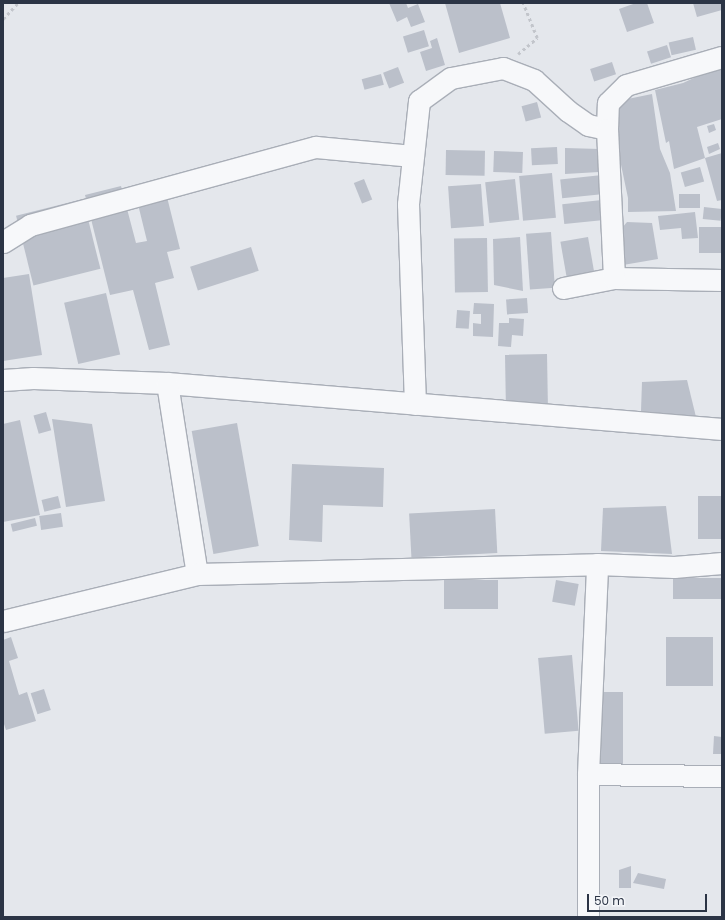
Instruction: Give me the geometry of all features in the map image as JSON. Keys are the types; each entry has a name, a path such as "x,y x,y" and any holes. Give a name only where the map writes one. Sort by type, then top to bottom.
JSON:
{"street":[{"path":"614,278 607,129 608,103 626,85 722,57"},
{"path":"414,404 408,204 419,101 451,78 503,68 534,80 568,111 588,125 607,129"},
{"path":"3,242 30,225 316,147 413,156"},
{"path":"563,288 614,278 722,280"},
{"path":"3,380 33,378 167,383 722,429"},
{"path":"167,383 197,574"},
{"path":"3,621 197,574 597,564 674,567 722,563"},
{"path":"588,917 588,774 597,564"},
{"path":"588,774 722,776"}],"path":[{"path":"3,19 18,3"},
{"path":"503,68 537,38 523,3"}],"building":[{"path":"389,3 406,3 408,8 418,4 425,22 411,27 407,17 397,22"},
{"path":"445,3 500,3 510,38 459,53"},
{"path":"636,3 647,3 654,23 627,32 619,9"},
{"path":"693,3 722,3 722,10 697,17"},
{"path":"424,30 429,46 408,53 403,36"},
{"path":"693,37 696,50 672,55 669,43"},
{"path":"437,38 445,65 426,71 420,52 432,48 430,41"},
{"path":"667,45 671,57 651,64 647,51"},
{"path":"612,62 616,74 594,81 590,69"},
{"path":"722,65 722,119 697,127 705,158 674,169 669,141 666,143 655,90 683,83"},
{"path":"398,67 404,83 389,89 383,73"},
{"path":"381,74 384,85 365,90 362,79"},
{"path":"652,94 660,149 670,173 676,211 628,212 628,198 608,103"},
{"path":"537,102 541,117 526,122 522,106"},
{"path":"714,124 716,130 709,133 707,126"},
{"path":"718,143 720,149 709,154 707,147"},
{"path":"557,147 558,164 532,165 531,148"},
{"path":"565,148 600,149 599,172 565,174"},
{"path":"446,150 485,151 485,176 446,175"},
{"path":"494,151 523,152 522,173 493,172"},
{"path":"722,153 722,200 717,201 705,158"},
{"path":"700,167 704,181 685,187 681,173"},
{"path":"552,173 556,218 523,221 519,176"},
{"path":"602,175 604,194 562,198 560,179"},
{"path":"364,179 372,199 362,204 354,183"},
{"path":"515,179 519,220 489,223 485,182"},
{"path":"163,181 180,249 167,252 174,278 155,283 170,345 149,350 133,290 110,295 85,195 121,186 136,243 147,241 134,188"},
{"path":"481,184 484,226 451,228 448,186"},
{"path":"679,194 700,194 700,208 679,208"},
{"path":"83,199 100,269 33,286 16,216"},
{"path":"602,200 604,220 564,224 562,204"},
{"path":"704,207 722,209 721,221 703,219"},
{"path":"695,212 698,238 682,239 681,228 660,230 658,216"},
{"path":"627,222 652,223 658,259 623,265 617,234"},
{"path":"699,227 722,227 722,253 699,253"},
{"path":"551,232 555,288 530,290 526,234"},
{"path":"520,237 523,291 494,285 493,239"},
{"path":"588,237 595,277 568,282 560,242"},
{"path":"487,238 488,292 455,293 454,239"},
{"path":"251,247 259,271 198,291 190,267"},
{"path":"29,274 42,355 3,361 3,278"},
{"path":"106,293 120,354 78,364 64,303"},
{"path":"527,298 528,313 507,314 506,299"},
{"path":"474,303 494,304 493,337 473,336 473,323 481,324 481,314 473,314"},
{"path":"457,310 470,311 469,329 456,328"},
{"path":"509,318 524,319 523,336 512,335 511,347 498,346 499,323 509,323"},
{"path":"547,354 548,406 506,407 505,355"},
{"path":"687,380 696,417 641,411 642,382"},
{"path":"46,412 51,430 39,434 34,416"},
{"path":"52,419 92,424 105,501 66,507"},
{"path":"20,420 40,515 3,522 3,424"},
{"path":"237,423 259,546 213,554 192,431"},
{"path":"292,464 384,468 383,507 323,505 322,542 289,540"},
{"path":"58,496 61,508 44,512 42,500"},
{"path":"698,496 722,496 722,539 698,539"},
{"path":"666,506 672,554 601,551 603,508"},
{"path":"495,509 497,553 411,557 409,514"},
{"path":"61,513 63,527 41,530 39,516"},
{"path":"35,518 37,526 13,532 11,524"},
{"path":"673,578 722,578 722,599 673,599"},
{"path":"444,580 498,580 498,609 444,609"},
{"path":"556,580 579,584 575,606 552,602"},
{"path":"11,637 18,658 9,661 19,695 27,692 36,721 6,730 3,721 3,640"},
{"path":"666,637 713,637 713,686 666,686"},
{"path":"572,655 579,731 545,734 538,658"},
{"path":"44,689 51,710 37,714 31,693"},
{"path":"600,692 623,692 623,767 600,767"},
{"path":"714,736 722,737 722,754 713,754"},
{"path":"631,866 631,888 619,888 619,870"},
{"path":"638,873 666,879 664,889 633,883"}]}
